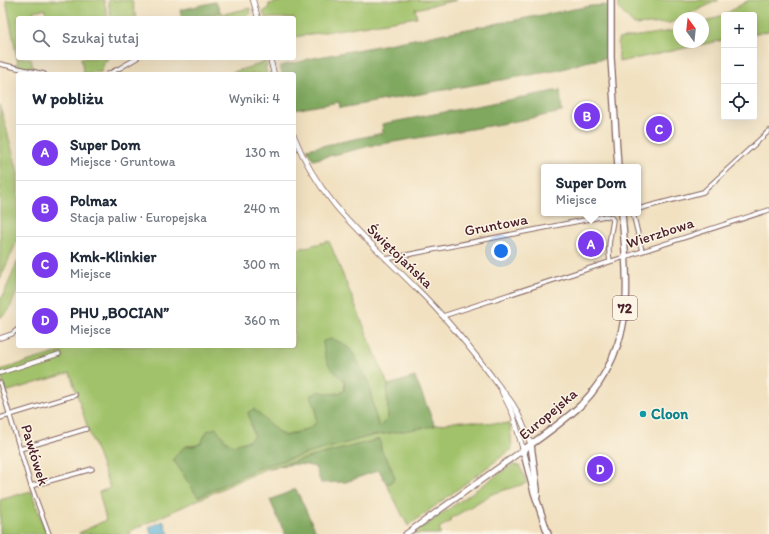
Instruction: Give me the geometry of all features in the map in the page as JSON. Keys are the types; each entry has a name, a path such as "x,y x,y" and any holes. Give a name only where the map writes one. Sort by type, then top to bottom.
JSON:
{"main road":[{"path":"611,0 611,52 618,164"},
{"name":"Europejska","path":"406,534 532,445 581,405 590,394 608,366 619,340 625,314 625,257 622,216"},
{"name":"Świętojańska","path":"532,445 538,489 537,499"},
{"name":"Świętojańska","path":"523,450 534,492 548,534"}],"street":[{"path":"253,0 257,16"},
{"path":"112,72 134,60"},
{"path":"270,60 274,72"},
{"path":"0,64 35,72"},
{"path":"641,208 703,192 769,131"},
{"name":"Świętojańska","path":"296,140 312,173 331,201 351,225 443,316 474,353 517,411 532,445"},
{"name":"Wierzbowa","path":"443,316 769,210"},
{"name":"Gruntowa","path":"386,259 609,216 613,220 608,251 610,262"},
{"path":"634,216 642,251"},
{"path":"0,338 12,334 16,330"},
{"path":"0,374 59,354"},
{"name":"Pawłówek","path":"0,383 31,486 49,534"},
{"name":"Świętojańska","path":"499,386 512,414 523,450"},
{"path":"0,418 75,394"},
{"path":"20,449 86,429"},
{"path":"31,486 92,469"}],"green space":[{"path":"6,0 104,0 108,16 47,16 45,9 33,11 34,15 16,16 16,53"},
{"path":"108,0 132,0 136,16 111,16"},
{"path":"290,0 457,0 415,9 417,17 296,37 296,16 264,16 263,12 268,9 269,4"},
{"path":"618,0 719,0 693,12 673,12 673,22 670,23 634,25 618,8"},
{"path":"749,0 769,0 769,31 757,33 757,12 729,12"},
{"path":"215,2 219,7 220,12 203,16 182,16 180,10"},
{"path":"608,5 608,58 589,61 559,70 340,108 339,102 296,110 296,72 282,72 280,66 308,59 590,6"},
{"path":"250,8 251,13 248,16 203,16 220,12 224,14"},
{"path":"721,16 721,41 709,43 709,20"},
{"path":"673,31 673,48 686,48 619,62 618,39"},
{"path":"17,60 31,60 33,69 19,67 17,63 18,64"},
{"path":"81,60 107,60 105,61 101,72 84,72"},
{"path":"262,60 266,60 266,72 234,72 263,63"},
{"path":"560,90 562,112 370,146 313,160 307,149 383,133 382,124"},
{"path":"0,105 16,165 16,243 0,279"},
{"path":"329,241 388,385 388,418 379,428 368,380 351,350 323,341 325,352 330,363 345,381 344,391 332,394 319,391 312,396 316,409 316,423 310,428 285,436 248,412 254,436 248,441 234,445 225,440 216,428 205,436 201,443 183,448 173,459 198,497 256,469 271,464 371,436 460,421 510,424 512,449 408,526 386,483 391,483 390,465 381,450 380,439 265,469 130,531 131,534 79,534 106,520 99,492 110,488 89,432 70,373 5,392 0,370 59,352 61,348 296,348 296,249"},
{"path":"16,265 16,294 9,310 0,318 0,299 3,296"},
{"path":"332,339 342,343 351,350 368,380 379,427 388,418 388,385 415,377 435,426 371,436 271,464 256,469 198,497 173,459 183,448 201,443 207,431 216,428 225,440 233,445 248,441 254,436 248,412 254,409 277,431 285,436 310,428 316,423 316,409 311,396 319,391 332,394 344,391 345,381 331,368 326,359 323,341"},
{"path":"380,439 381,450 390,465 395,478 391,483 386,483 379,470 346,482 321,483 315,467 309,465 278,466 265,469"},
{"path":"513,464 520,466 527,483 492,494 450,519 451,521 439,528 441,534 413,534"},
{"path":"296,489 317,534 285,534 270,500"},
{"path":"31,491 47,534 0,534 0,500"}],"water":[{"path":"163,521 169,534 151,534 149,527"}],"place":[{"name":"Polmax","path":"587,116"},
{"name":"Kmk-Klinkier","path":"659,129"},
{"name":"Super Dom","path":"591,244"},
{"name":"Cloon","path":"643,414"},
{"name":"PHU „BOCIAN”","path":"600,469"}]}
